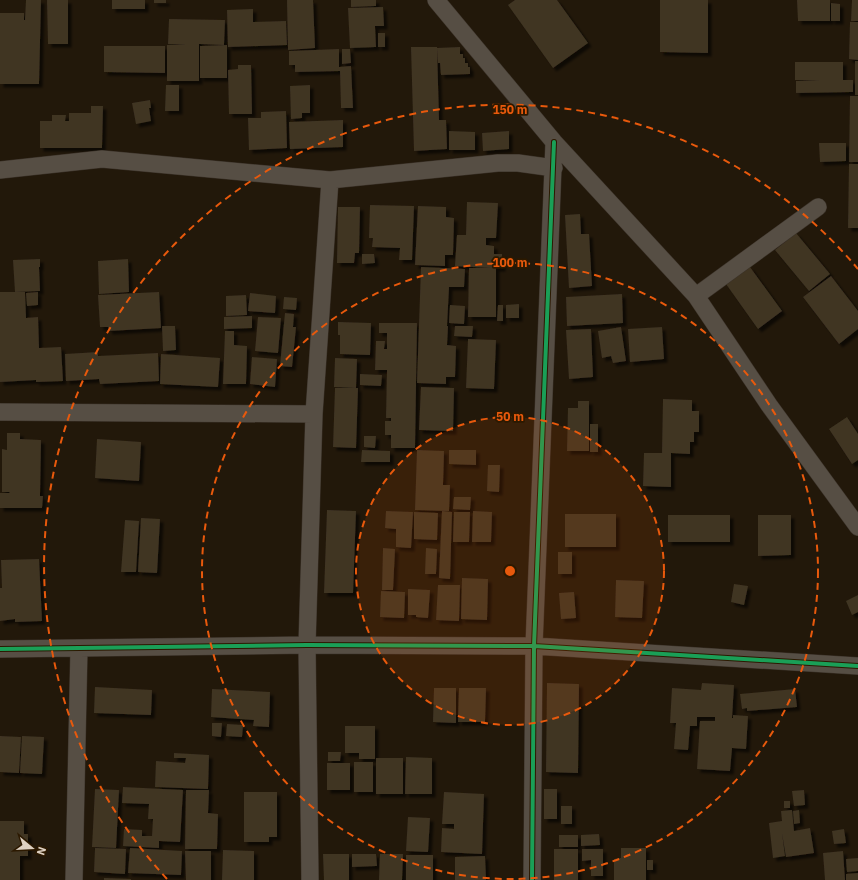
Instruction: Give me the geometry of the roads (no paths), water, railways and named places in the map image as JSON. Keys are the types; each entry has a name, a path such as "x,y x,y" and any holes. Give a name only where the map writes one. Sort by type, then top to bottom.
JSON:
{"street":[{"path":"436,0 554,142 696,296 769,405 858,527"},
{"path":"532,880 534,646 554,142"},
{"path":"0,170 102,159 330,180 498,163 518,163 554,168"},
{"path":"310,880 306,645 314,414 330,180"},
{"path":"696,296 818,207"},
{"path":"0,412 314,414"},
{"path":"0,650 306,645 534,646 858,666"},
{"path":"74,880 79,648"}]}
